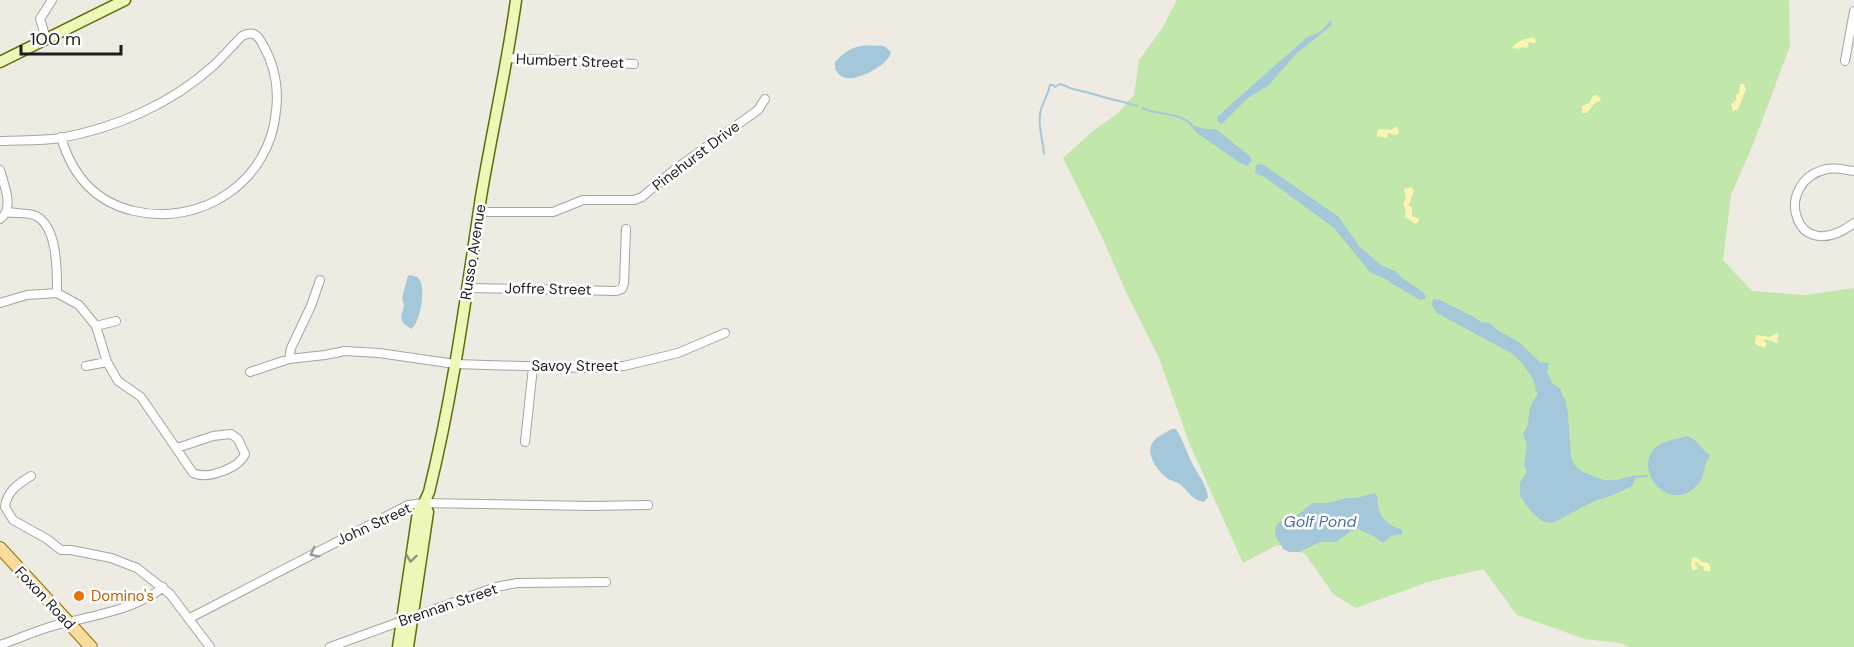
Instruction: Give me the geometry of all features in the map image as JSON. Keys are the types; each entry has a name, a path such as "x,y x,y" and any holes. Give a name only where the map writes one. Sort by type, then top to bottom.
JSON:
{"main road":[{"name":"Foxon Road","path":"0,549 91,647"}],"street":[{"path":"46,38 40,19 52,0"},
{"path":"0,62 125,0"},
{"name":"Russo Avenue","path":"408,647 407,620 418,512 431,485 456,364 492,129 516,0"},
{"path":"1845,61 1854,11"},
{"path":"0,141 61,137 118,122 165,100 200,76 248,33 258,36 273,66 277,102 274,126 266,151 237,188 199,209 156,215 111,204 91,191 83,182 70,162 61,137"},
{"name":"Humbert Street","path":"507,58 634,64"},
{"name":"Pinehurst Drive","path":"479,212 553,212 583,200 634,200 642,197 674,170 758,110 765,99"},
{"path":"1854,171 1839,168 1817,172 1799,187 1794,201 1794,212 1800,224 1813,235 1830,236 1854,223"},
{"path":"0,170 7,201 7,212 0,219"},
{"path":"7,212 31,214 38,217 49,231 57,266 57,293"},
{"name":"Joffre Street","path":"468,288 616,291 622,289 626,229"},
{"path":"289,359 291,348 311,306 320,280"},
{"path":"0,303 27,295 57,293 79,305 96,326 107,362 118,381 141,397 193,473 206,476 233,467 242,460 245,454 238,439 231,434 222,434 177,448"},
{"path":"96,326 116,321"},
{"name":"Savoy Street","path":"250,372 289,359 345,351 379,353 456,364 533,367 624,366 678,353 725,333"},
{"path":"86,366 107,362"},
{"path":"525,442 533,367"},
{"path":"31,476 8,494 5,507 9,515 20,525 47,538 61,550 78,551 126,562 137,568 163,587 190,618 210,647"},
{"name":"John Street","path":"190,618 402,508 424,503 648,505"},
{"name":"Brennan Street","path":"330,647 496,587 517,583 606,582"},
{"path":"0,645 51,626 144,600 163,587"},
{"name":"Russo Avenue","path":"398,647 407,620"}],"green space":[{"path":"1177,0 1789,0 1790,46 1754,142 1731,195 1723,260 1752,291 1806,295 1854,288 1854,647 1630,647 1620,643 1585,639 1517,615 1483,569 1428,582 1356,608 1334,595 1305,554 1277,545 1243,563 1190,445 1159,358 1063,158 1094,130 1117,114 1134,95 1139,60 1163,27"}],"sand":[{"path":"1533,37 1537,42 1527,42 1529,45 1527,48 1512,48 1519,42"},
{"path":"1740,84 1744,84 1746,90 1738,109 1733,111 1731,104 1736,100"},
{"path":"1597,95 1601,98 1600,101 1594,104 1587,113 1582,113 1582,106"},
{"path":"1396,127 1399,133 1396,135 1388,133 1387,138 1377,136 1380,129 1391,130"},
{"path":"1411,187 1414,190 1408,206 1412,207 1412,216 1419,219 1416,224 1405,217 1406,211 1403,204 1406,198 1404,189"},
{"path":"1777,333 1779,336 1777,343 1765,339 1767,344 1764,348 1755,344 1756,335 1770,337"},
{"path":"1696,557 1708,563 1710,571 1704,571 1704,567 1697,562 1695,563 1698,569 1693,570 1692,558"}],"water":[{"path":"1331,20 1332,25 1296,54 1268,86 1248,98 1223,123 1217,121 1217,117 1236,100 1306,38 1321,31"},
{"path":"863,46 884,46 891,52 889,57 865,74 846,78 835,69 835,62 852,49"},
{"path":"1192,125 1205,129 1216,129 1251,157 1252,161 1247,166 1240,163 1197,133"},
{"path":"1260,164 1339,217 1359,246 1381,265 1397,272 1423,292 1425,299 1420,300 1388,280 1370,272 1334,228 1266,178 1255,173 1256,165"},
{"path":"410,275 418,278 422,289 420,312 411,329 403,323 401,318 404,305 402,298"},
{"path":"1433,299 1440,300 1481,322 1490,323 1520,343 1540,362 1549,363 1547,372 1553,384 1561,389 1566,401 1571,457 1575,466 1583,472 1604,480 1617,480 1635,475 1632,486 1592,502 1555,522 1544,522 1539,519 1520,496 1520,483 1527,471 1524,465 1527,446 1523,433 1527,426 1530,407 1538,393 1533,379 1522,363 1511,353 1437,313 1432,306"},
{"path":"1176,429 1204,484 1208,497 1204,502 1196,499 1181,485 1168,479 1156,467 1152,458 1150,452 1153,442 1160,435"},
{"path":"1686,436 1693,439 1710,455 1698,484 1687,493 1677,495 1666,493 1651,478 1648,468 1649,457 1658,446"},
{"name":"Golf Pond","path":"1375,493 1383,518 1389,524 1401,529 1403,534 1391,536 1383,543 1358,529 1351,531 1336,542 1320,542 1299,552 1289,552 1283,549 1276,536 1277,524 1299,514 1313,503 1328,503"}],"waterway":[{"path":"1044,154 1040,114 1050,85 1055,87 1060,84 1137,106"},
{"path":"1142,108 1180,118 1192,125"},
{"path":"1636,477 1647,476"}],"place":[{"name":"Domino's","path":"79,596"}]}
